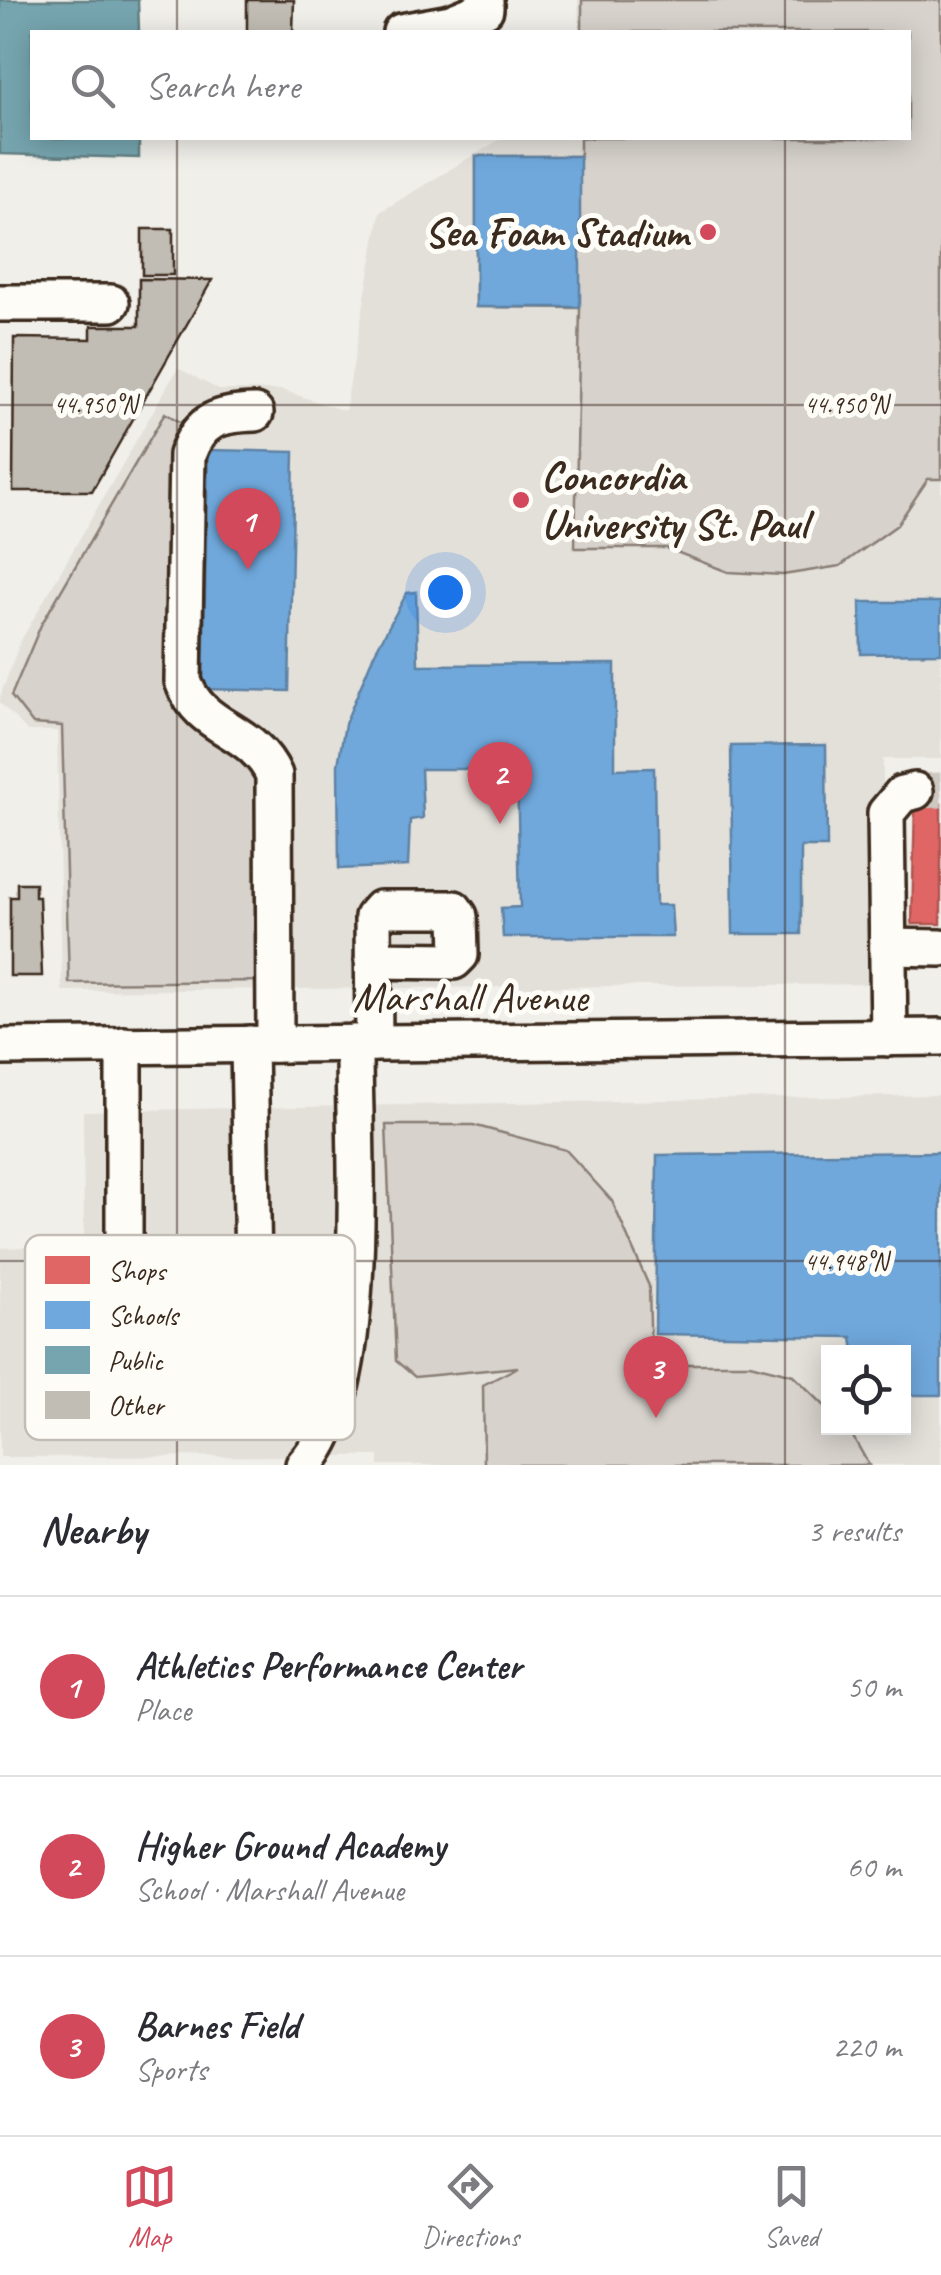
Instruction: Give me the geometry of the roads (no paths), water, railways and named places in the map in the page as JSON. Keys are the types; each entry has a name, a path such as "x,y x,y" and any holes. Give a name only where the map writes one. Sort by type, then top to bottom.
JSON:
{"street":[{"path":"412,30 451,23 485,9 485,0"},
{"path":"0,303 111,302"},
{"path":"255,413 211,419 195,432 188,455 183,681 189,698 203,713 264,752 274,774 255,1235"},
{"path":"890,1038 886,813 915,782"},
{"path":"888,947 941,948"},
{"path":"355,1286 364,1043 373,960"},
{"name":"Marshall Avenue","path":"0,1047 941,1038"},
{"path":"124,1045 124,1235"},
{"path":"304,1465 321,1440"}],"tunnel":[{"path":"915,791 941,790"}],"place":[{"name":"Sea Foam Stadium","path":"708,232"},
{"name":"Concordia University St. Paul","path":"521,500"},
{"name":"Athletics Performance Center","path":"248,570"},
{"name":"Higher Ground Academy","path":"500,824"},
{"name":"Barnes Field","path":"656,1418"}]}
